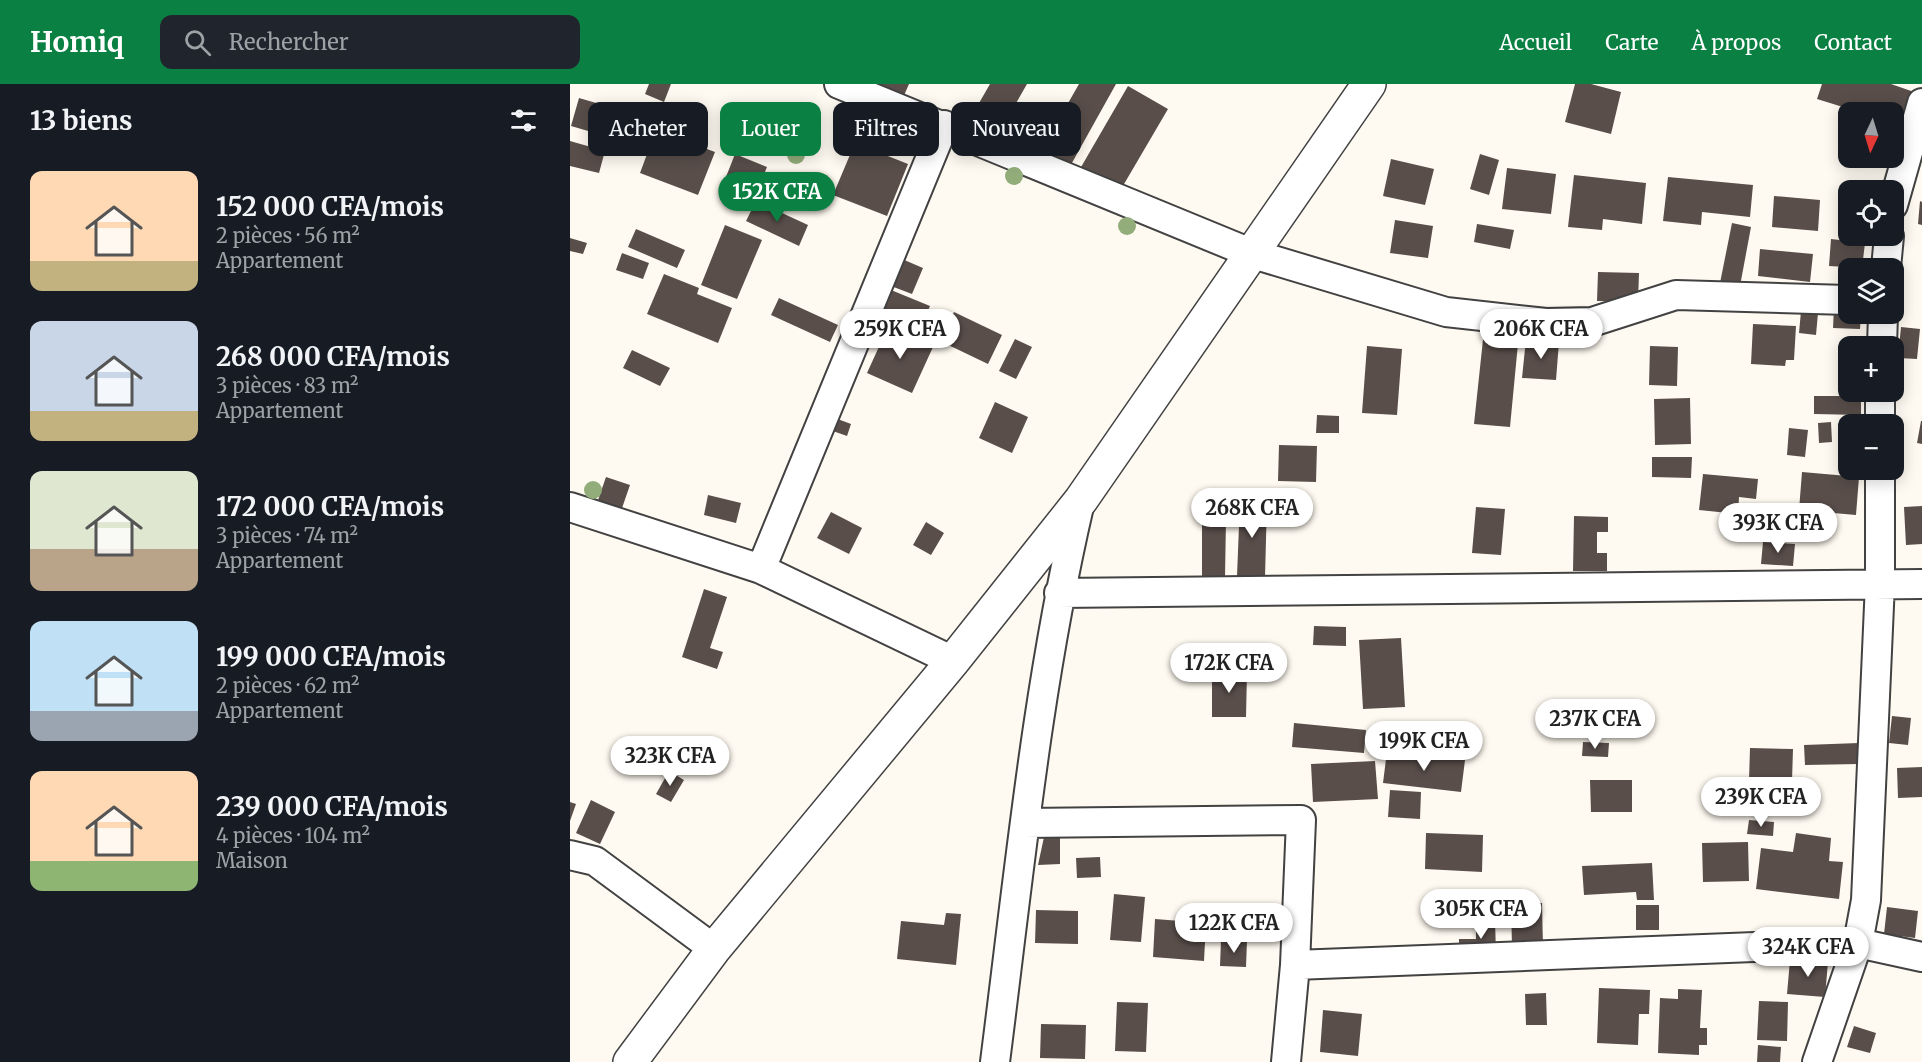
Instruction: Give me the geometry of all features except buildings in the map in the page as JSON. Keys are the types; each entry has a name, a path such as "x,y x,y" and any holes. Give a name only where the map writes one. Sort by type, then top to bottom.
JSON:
{"street":[{"path":"839,84 944,125 1253,254 1446,312 1546,323 1592,322 1676,295 1838,300"},
{"path":"630,1062 714,949 953,661 1081,500 1369,84"},
{"path":"1900,180 1922,103"},
{"path":"761,569 944,125"},
{"path":"1817,1062 1858,943 1866,900 1880,583 1880,480"},
{"path":"995,1062 1025,823 1059,593 1081,500"},
{"path":"570,507 761,569 953,661"},
{"path":"1059,593 1922,584"},
{"path":"1025,823 1301,820 1295,965 1286,1062"},
{"path":"570,855 595,861 714,949"},
{"path":"1295,965 1858,943 1922,957"}]}
